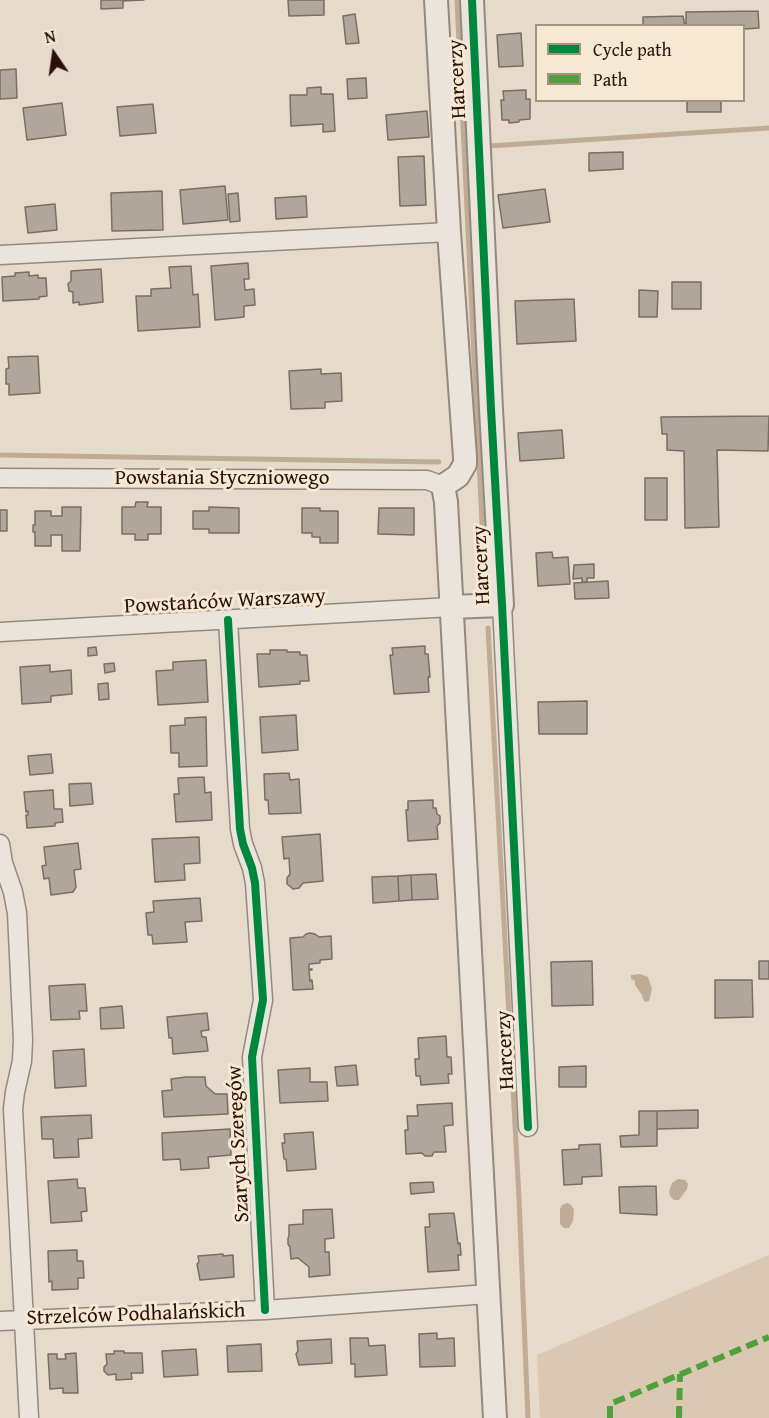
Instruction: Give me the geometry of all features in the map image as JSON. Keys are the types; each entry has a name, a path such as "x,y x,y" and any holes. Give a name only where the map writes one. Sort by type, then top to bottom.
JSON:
{"street":[{"name":"Harcerzy","path":"436,0 465,464 458,476 443,486 446,501 495,1418"},
{"name":"Harcerzy","path":"472,0 528,1127"},
{"path":"0,255 449,232"},
{"name":"Powstania Styczniowego","path":"0,478 426,480 443,486"},
{"name":"Powstańców Warszawy","path":"0,632 502,605"},
{"name":"Szarych Szeregów","path":"228,620 240,829 255,883 263,1000 252,1057 265,1310"},
{"path":"0,844 17,913 23,1040 22,1061 13,1109 29,1418"},
{"name":"Strzelców Podhalańskich","path":"0,1321 265,1310 488,1294"}],"shaded area":[{"path":"640,974 648,977 652,989 649,1001 645,1002 635,981 631,979 631,975"},
{"path":"678,1179 685,1180 688,1184 679,1200 674,1200 669,1191 672,1183"},
{"path":"567,1203 574,1209 573,1221 569,1228 564,1228 560,1224 560,1209"},
{"path":"769,1255 769,1418 540,1418 537,1355"}],"building":[{"path":"101,0 144,0 123,1 123,8 101,9"},
{"path":"288,0 324,0 324,15 289,16"},
{"path":"758,11 759,28 745,29 745,24 686,24 686,12"},
{"path":"355,14 359,43 346,44 343,16"},
{"path":"683,16 685,24 643,24 643,17"},
{"path":"521,33 523,66 499,67 497,35"},
{"path":"16,69 17,98 0,99 0,70"},
{"path":"366,78 367,98 348,99 347,79"},
{"path":"321,87 321,94 333,94 335,131 323,132 323,124 291,126 290,95 307,95 307,88"},
{"path":"526,90 526,99 530,99 530,119 509,123 509,120 502,120 503,91"},
{"path":"687,102 721,102 721,112 687,112"},
{"path":"62,103 66,135 27,140 23,108"},
{"path":"153,104 156,133 120,136 117,107"},
{"path":"427,111 429,137 388,140 386,115"},
{"path":"623,152 623,169 589,171 589,153"},
{"path":"424,156 426,205 400,206 398,157"},
{"path":"225,186 228,220 183,224 180,190"},
{"path":"545,189 550,222 503,228 498,195"},
{"path":"162,191 163,230 112,231 111,193"},
{"path":"238,193 240,221 230,222 228,194"},
{"path":"306,196 307,217 276,219 275,198"},
{"path":"55,204 57,230 28,233 25,207"},
{"path":"248,263 249,279 244,279 245,290 254,289 255,305 244,306 244,317 215,320 211,266"},
{"path":"191,266 193,295 198,294 200,327 138,331 136,296 151,296 151,289 171,288 169,267"},
{"path":"101,269 103,302 79,305 79,302 73,303 73,292 69,291 68,284 71,281 71,271"},
{"path":"29,272 29,276 38,275 38,278 46,278 47,296 39,297 39,299 3,301 2,277"},
{"path":"672,282 701,282 701,309 672,309"},
{"path":"639,290 658,291 657,317 639,317"},
{"path":"574,299 576,341 517,344 515,301"},
{"path":"38,356 40,393 9,395 9,384 6,384 6,369 9,368 8,357"},
{"path":"321,369 321,374 341,373 342,401 325,402 325,408 291,409 289,371"},
{"path":"769,416 768,451 717,450 719,527 685,528 684,451 667,450 667,434 662,434 661,417"},
{"path":"562,430 564,458 520,461 518,433"},
{"path":"645,478 667,478 667,520 645,520"},
{"path":"136,502 148,502 147,507 161,507 161,534 148,534 148,540 135,540 135,534 122,534 122,507 135,507"},
{"path":"62,507 81,507 80,551 62,551 62,535 51,535 51,546 35,546 33,525 35,525 35,511 51,511 51,516 62,516"},
{"path":"209,507 239,508 239,533 209,533 209,529 193,529 193,511 209,511"},
{"path":"302,508 338,511 338,543 320,543 320,537 312,537 312,533 302,533"},
{"path":"379,508 414,508 414,535 378,534"},
{"path":"0,510 7,510 7,531 0,531"},
{"path":"552,552 553,558 568,557 570,584 538,586 536,553"},
{"path":"594,564 594,578 587,578 587,582 582,582 582,578 573,579 574,565"},
{"path":"608,581 609,598 575,599 574,583"},
{"path":"425,646 430,677 428,677 429,692 394,694 390,655 393,655 392,648"},
{"path":"96,647 97,655 88,656 88,648"},
{"path":"270,650 287,650 287,652 300,652 300,655 307,655 309,681 300,681 300,684 259,687 257,654 270,654"},
{"path":"206,660 208,702 158,705 156,671 173,670 173,662"},
{"path":"114,663 115,671 105,673 104,664"},
{"path":"50,665 50,672 71,670 72,694 51,696 51,702 22,704 20,667"},
{"path":"108,683 109,699 99,700 98,684"},
{"path":"587,701 587,734 539,734 538,702"},
{"path":"296,715 298,750 262,753 260,717"},
{"path":"206,717 207,766 179,767 179,753 171,753 170,726 185,725 185,718"},
{"path":"51,754 53,773 30,775 28,756"},
{"path":"289,773 290,780 299,779 301,813 269,814 268,800 265,800 264,774"},
{"path":"204,777 205,793 211,792 212,820 176,822 174,794 179,794 178,778"},
{"path":"91,783 93,804 70,806 69,784"},
{"path":"53,790 54,809 62,809 63,822 55,823 55,826 27,828 28,811 26,812 24,792"},
{"path":"433,800 433,808 436,808 440,816 440,823 437,826 438,839 408,841 406,810 408,810 408,801"},
{"path":"320,834 323,881 303,883 299,888 293,889 287,884 290,874 289,858 284,859 282,837"},
{"path":"199,837 200,863 184,864 185,880 155,882 152,839"},
{"path":"78,843 81,869 74,870 76,887 73,892 51,895 49,878 44,879 42,866 46,865 44,847"},
{"path":"436,874 438,899 412,900 411,875"},
{"path":"411,875 412,900 399,901 398,876"},
{"path":"398,876 399,901 373,903 372,877"},
{"path":"200,898 202,921 185,922 187,942 153,944 152,935 148,935 146,913 154,912 153,901"},
{"path":"310,933 319,937 331,936 332,959 309,964 309,969 312,969 309,970 313,989 293,990 290,938 303,937"},
{"path":"592,961 593,1005 552,1006 551,962"},
{"path":"759,961 769,961 769,979 759,979"},
{"path":"715,980 752,980 753,1017 715,1018"},
{"path":"85,984 87,1011 79,1011 80,1019 51,1020 49,986"},
{"path":"122,1006 124,1028 101,1029 100,1008"},
{"path":"207,1013 209,1030 201,1031 202,1037 206,1037 208,1051 173,1054 167,1017"},
{"path":"446,1036 447,1057 451,1057 452,1074 448,1074 449,1083 421,1085 420,1076 416,1076 415,1059 419,1059 418,1038"},
{"path":"84,1049 86,1086 55,1088 53,1051"},
{"path":"356,1065 358,1085 337,1086 335,1067"},
{"path":"586,1066 586,1087 559,1087 559,1067"},
{"path":"310,1068 310,1082 327,1082 328,1101 280,1103 278,1070"},
{"path":"205,1077 206,1086 215,1094 227,1094 228,1114 164,1117 162,1091 172,1090 171,1079"},
{"path":"452,1103 453,1125 444,1126 446,1152 434,1152 432,1156 425,1156 422,1153 406,1154 407,1116 418,1116 417,1105"},
{"path":"698,1110 698,1128 657,1129 657,1111"},
{"path":"639,1111 657,1111 657,1146 621,1147 620,1136 639,1135"},
{"path":"91,1115 92,1138 78,1139 79,1157 54,1158 53,1139 42,1139 41,1117"},
{"path":"230,1129 231,1155 208,1157 209,1168 181,1170 180,1159 163,1160 162,1133"},
{"path":"313,1132 316,1169 287,1171 282,1143 285,1143 284,1134"},
{"path":"600,1144 602,1176 582,1177 582,1184 564,1185 562,1150 579,1149 579,1145"},
{"path":"77,1179 78,1188 85,1188 87,1211 81,1212 82,1221 51,1223 48,1181"},
{"path":"433,1182 434,1192 411,1194 410,1183"},
{"path":"656,1186 657,1215 620,1213 619,1187"},
{"path":"332,1209 334,1238 325,1239 325,1252 329,1252 330,1275 309,1277 309,1267 298,1258 291,1259 288,1244 289,1225 303,1224 303,1210"},
{"path":"454,1213 458,1244 460,1243 459,1270 428,1272 425,1227 430,1227 429,1214"},
{"path":"77,1250 77,1261 83,1261 84,1278 78,1278 78,1289 52,1290 52,1281 49,1282 48,1251"},
{"path":"223,1254 223,1256 233,1255 234,1277 200,1280 198,1256"},
{"path":"437,1333 437,1339 454,1338 455,1366 420,1367 419,1334"},
{"path":"350,1338 368,1338 369,1346 385,1345 387,1375 355,1377 355,1364 351,1364"},
{"path":"331,1339 332,1363 299,1365 296,1354 297,1341"},
{"path":"261,1344 262,1371 228,1372 227,1346"},
{"path":"196,1349 198,1375 164,1377 162,1351"},
{"path":"114,1351 142,1353 143,1373 131,1373 132,1379 116,1380 116,1374 108,1375 104,1371 107,1364 106,1354 114,1354"},
{"path":"76,1353 78,1393 63,1393 63,1388 50,1389 48,1354 57,1354 57,1359 66,1359 65,1354"}],"waterway":[{"path":"457,0 484,566"},
{"path":"489,146 769,128"},
{"path":"0,455 439,462"},
{"path":"488,628 519,1198 528,1418"}],"marked path":[{"path":"610,1418 610,1404 769,1337"},
{"path":"679,1418 680,1374"}],"cycle path":[{"path":"472,0 528,1127"},
{"path":"228,620 240,829 255,883 263,1000 252,1057 265,1310"}]}
